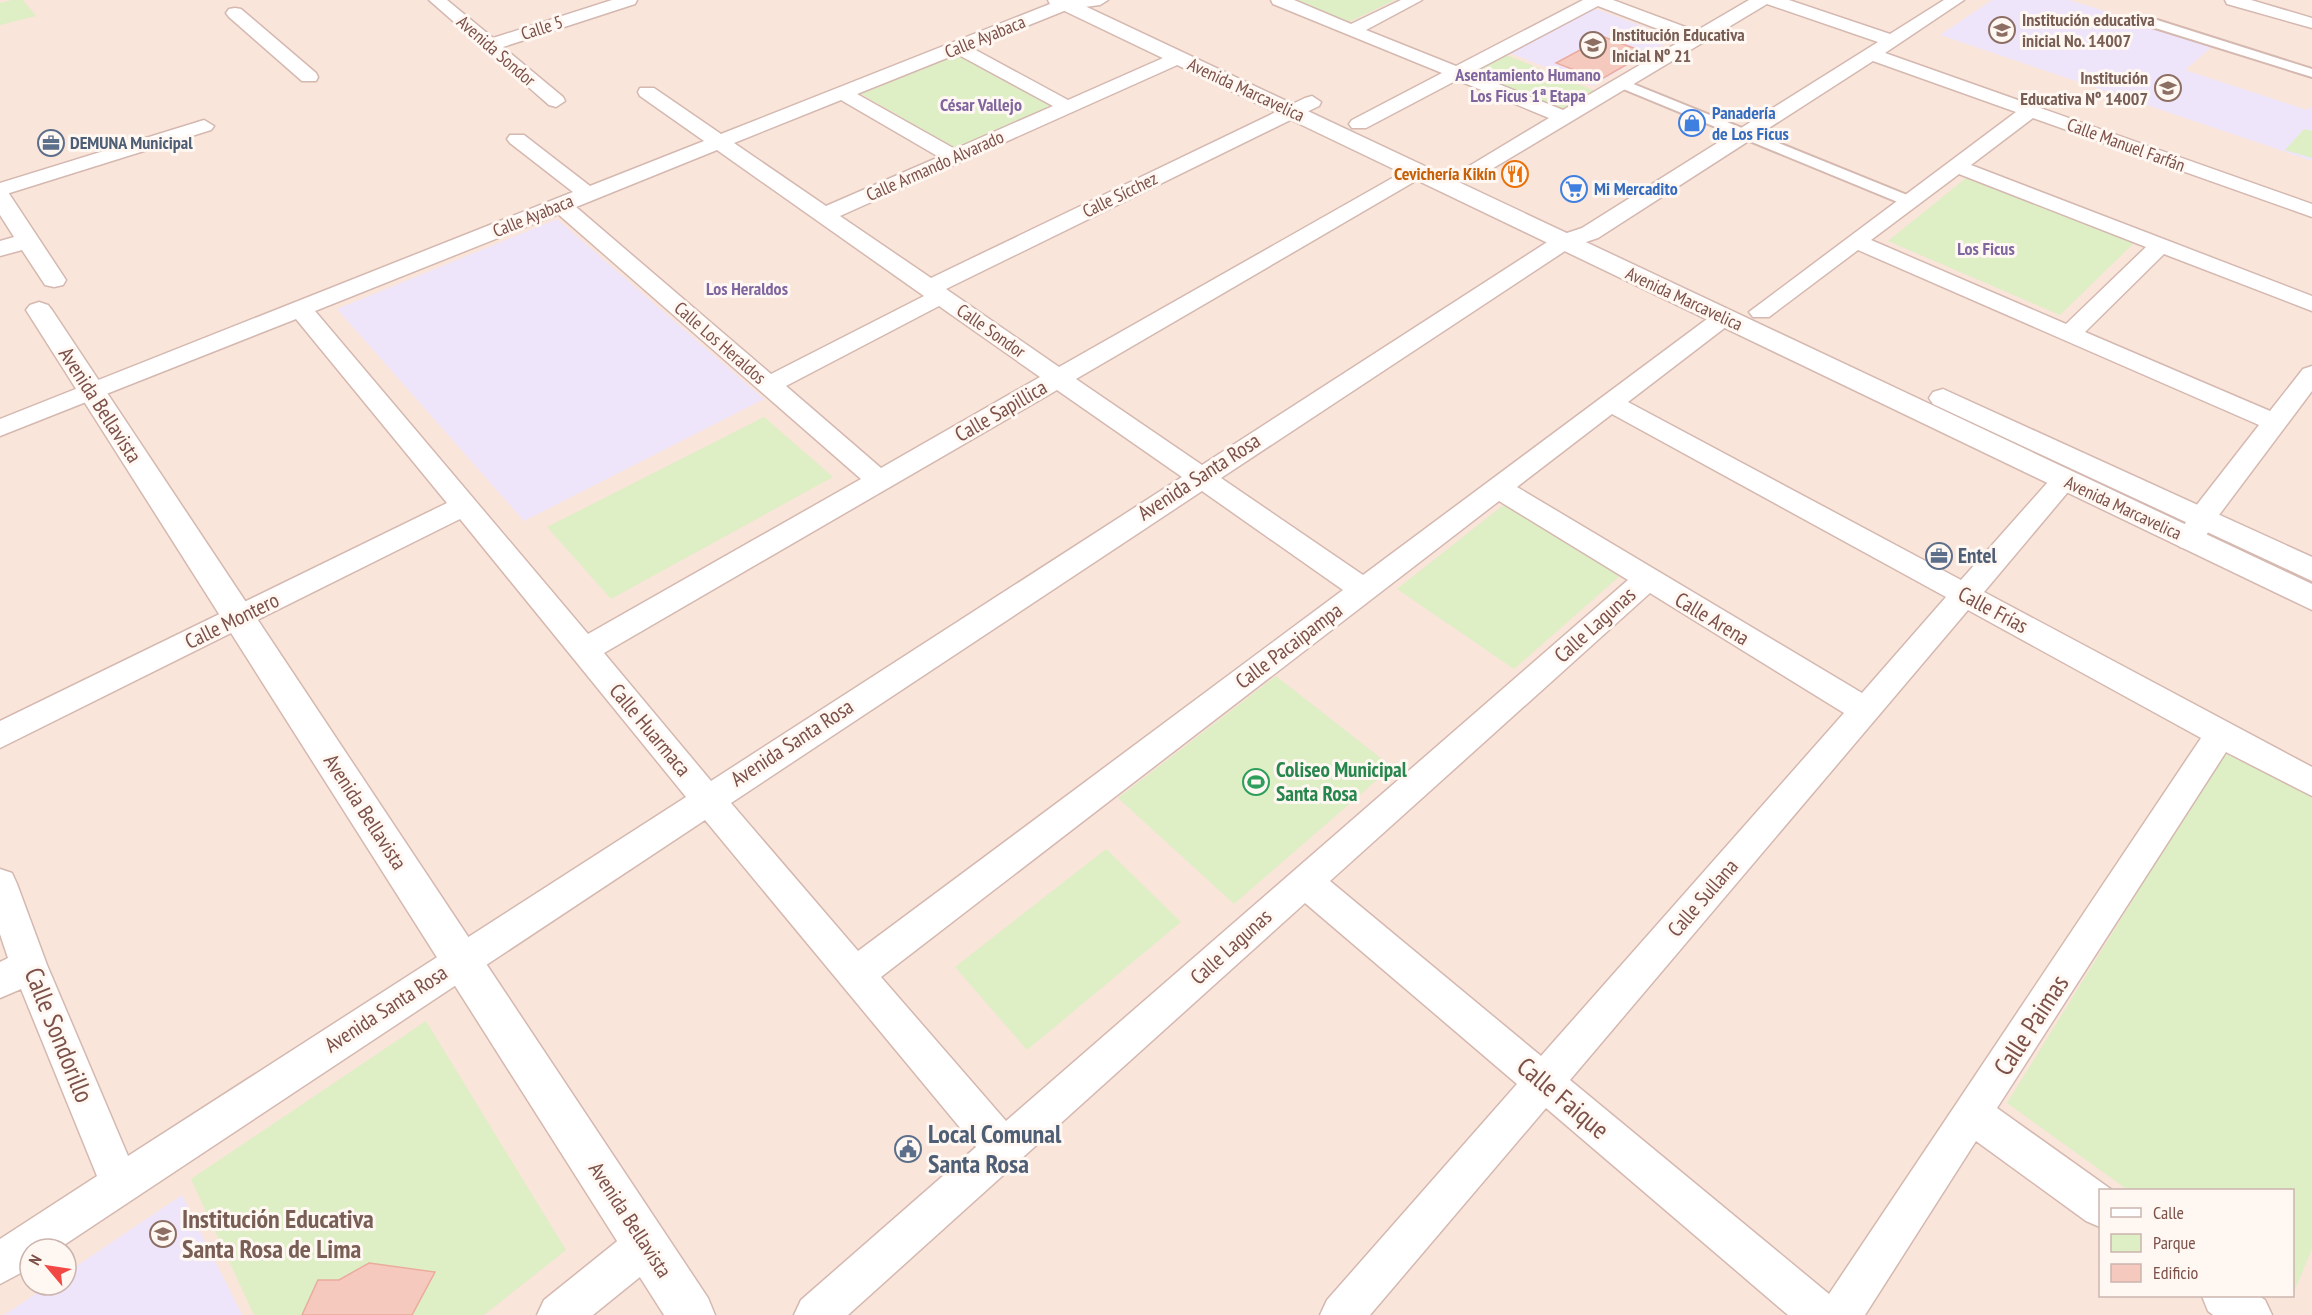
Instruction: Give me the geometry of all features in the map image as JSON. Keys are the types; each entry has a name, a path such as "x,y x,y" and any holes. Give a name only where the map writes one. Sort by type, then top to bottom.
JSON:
{"street":[{"name":"Avenida Sondor","path":"437,0 556,101"},
{"name":"Calle 5","path":"490,45 629,0"},
{"name":"Calle Ayabaca","path":"0,428 958,47 1062,2 1098,0"},
{"name":"Avenida Marcavelica","path":"1098,0 1302,107 1417,172 2064,480 2312,570"},
{"path":"1279,0 1563,117"},
{"path":"1352,30 1414,0"},
{"path":"1359,124 1454,72 1597,0 1698,38"},
{"path":"1468,175 1761,0"},
{"path":"1773,0 1892,41"},
{"name":"Avenida Santa Rosa","path":"0,1263 1200,476 1563,242 1590,233 1956,0"},
{"path":"2233,0 2312,23"},
{"path":"2284,15 2300,0"},
{"name":"Avenida Marcavelica","path":"1062,2 1178,58 1302,107 1359,124 1761,312 2196,529 2312,598"},
{"path":"235,13 309,77"},
{"path":"2157,24 2312,73"},
{"path":"958,47 1068,107"},
{"name":"Calle Manuel Farfán","path":"1872,54 2312,212"},
{"name":"Calle Armando Alvarado","path":"824,215 1178,58"},
{"path":"1621,84 1911,202"},
{"name":"Calle Sondor","path":"647,92 1363,590"},
{"path":"843,93 954,158"},
{"name":"Calle Sícchez","path":"769,385 935,292 1302,107"},
{"path":"1761,312 1959,167 2030,111"},
{"path":"0,190 204,126"},
{"path":"517,139 588,194"},
{"path":"1959,167 2312,304"},
{"name":"Calle Sapillica","path":"585,650 1417,172"},
{"name":"Avenida Bellavista","path":"0,197 28,240 47,295 91,392 691,1315"},
{"name":"Calle Los Heraldos","path":"561,205 880,481"},
{"path":"0,249 28,240"},
{"path":"1857,242 2276,423"},
{"path":"2069,334 2161,245"},
{"name":"Calle Huarmaca","path":"300,308 707,799 1004,1149"},
{"name":"Calle Pacaipampa","path":"856,974 1723,318"},
{"path":"2196,529 2312,374"},
{"name":"Calle Frías","path":"1611,403 2312,783"},
{"name":"Calle Sullana","path":"1342,1315 2064,480"},
{"name":"Calle Arena","path":"1498,488 1865,710"},
{"name":"Calle Montero","path":"0,735 464,506"},
{"name":"Calle Lagunas","path":"816,1315 1647,580"},
{"name":"Calle Paimas","path":"1840,1315 2221,733"},
{"name":"Calle Faique","path":"1305,882 1821,1315"},
{"name":"Calle Sondorillo","path":"0,884 15,973 120,1184"},
{"path":"1972,1114 2099,1206"},
{"path":"559,1315 646,1245"},
{"path":"2224,1297 2250,1315"}],"shaded area":[{"path":"0,0 2312,0 2312,1315 0,1315"},
{"name":"Institución Educativa Nº 14007","path":"1992,0 2069,0 2214,45 2185,70 2307,110 2312,106 2312,161 1940,35"},
{"name":"Institución Educativa Inicial Nº 21","path":"1593,8 1674,38 1593,86 1510,53"},
{"path":"557,219 764,399 524,521 337,309"},
{"name":"Institución Educativa Santa Rosa de Lima","path":"182,1195 242,1315 4,1315 31,1297 78,1297 78,1265"}],"green space":[{"path":"23,0 36,16 0,25 0,3"},
{"path":"1296,0 1395,0 1349,22"},
{"path":"1496,51 1595,91 1554,115 1458,72"},
{"path":"961,53 1061,106 960,151 861,94"},
{"path":"2304,129 2312,131 2312,158 2285,150"},
{"path":"1971,174 2138,239 2060,315 1888,241"},
{"path":"764,417 833,477 611,599 547,527"},
{"path":"1506,503 1622,574 1514,669 1397,589"},
{"name":"Coliseo Municipal Santa Rosa","path":"1276,676 1392,767 1234,904 1118,798"},
{"path":"2230,743 2312,787 2312,1249 2294,1292 2294,1189 2127,1189 2007,1103"},
{"path":"1106,849 1181,922 1027,1050 955,967"},
{"path":"426,1021 566,1250 484,1315 254,1315 191,1179"}],"building":[{"path":"1604,37 1647,53 1600,80 1556,63"},
{"path":"369,1263 435,1272 412,1315 302,1315 318,1280 339,1280"}],"place":[{"name":"Institución educativa inicial No. 14007","path":"2002,30"},
{"name":"Institución Educativa Inicial Nº 21","path":"1593,45"},
{"name":"Institución Educativa Nº 14007","path":"2168,88"},
{"name":"Panadería de Los Ficus","path":"1692,123"},
{"name":"DEMUNA Municipal","path":"51,143"},
{"name":"Cevichería Kikín","path":"1515,174"},
{"name":"Mi Mercadito","path":"1574,189"},
{"name":"Entel","path":"1939,556"},
{"name":"Coliseo Municipal Santa Rosa","path":"1256,782"},
{"name":"Local Comunal Santa Rosa","path":"908,1149"},
{"name":"Institución Educativa Santa Rosa de Lima","path":"163,1234"}],"district":[{"name":"Asentamiento Humano Los Ficus 1ª Etapa","path":"1528,85"},
{"name":"César Vallejo","path":"981,105"},
{"name":"Los Ficus","path":"1986,249"},
{"name":"Los Heraldos","path":"747,289"}]}
